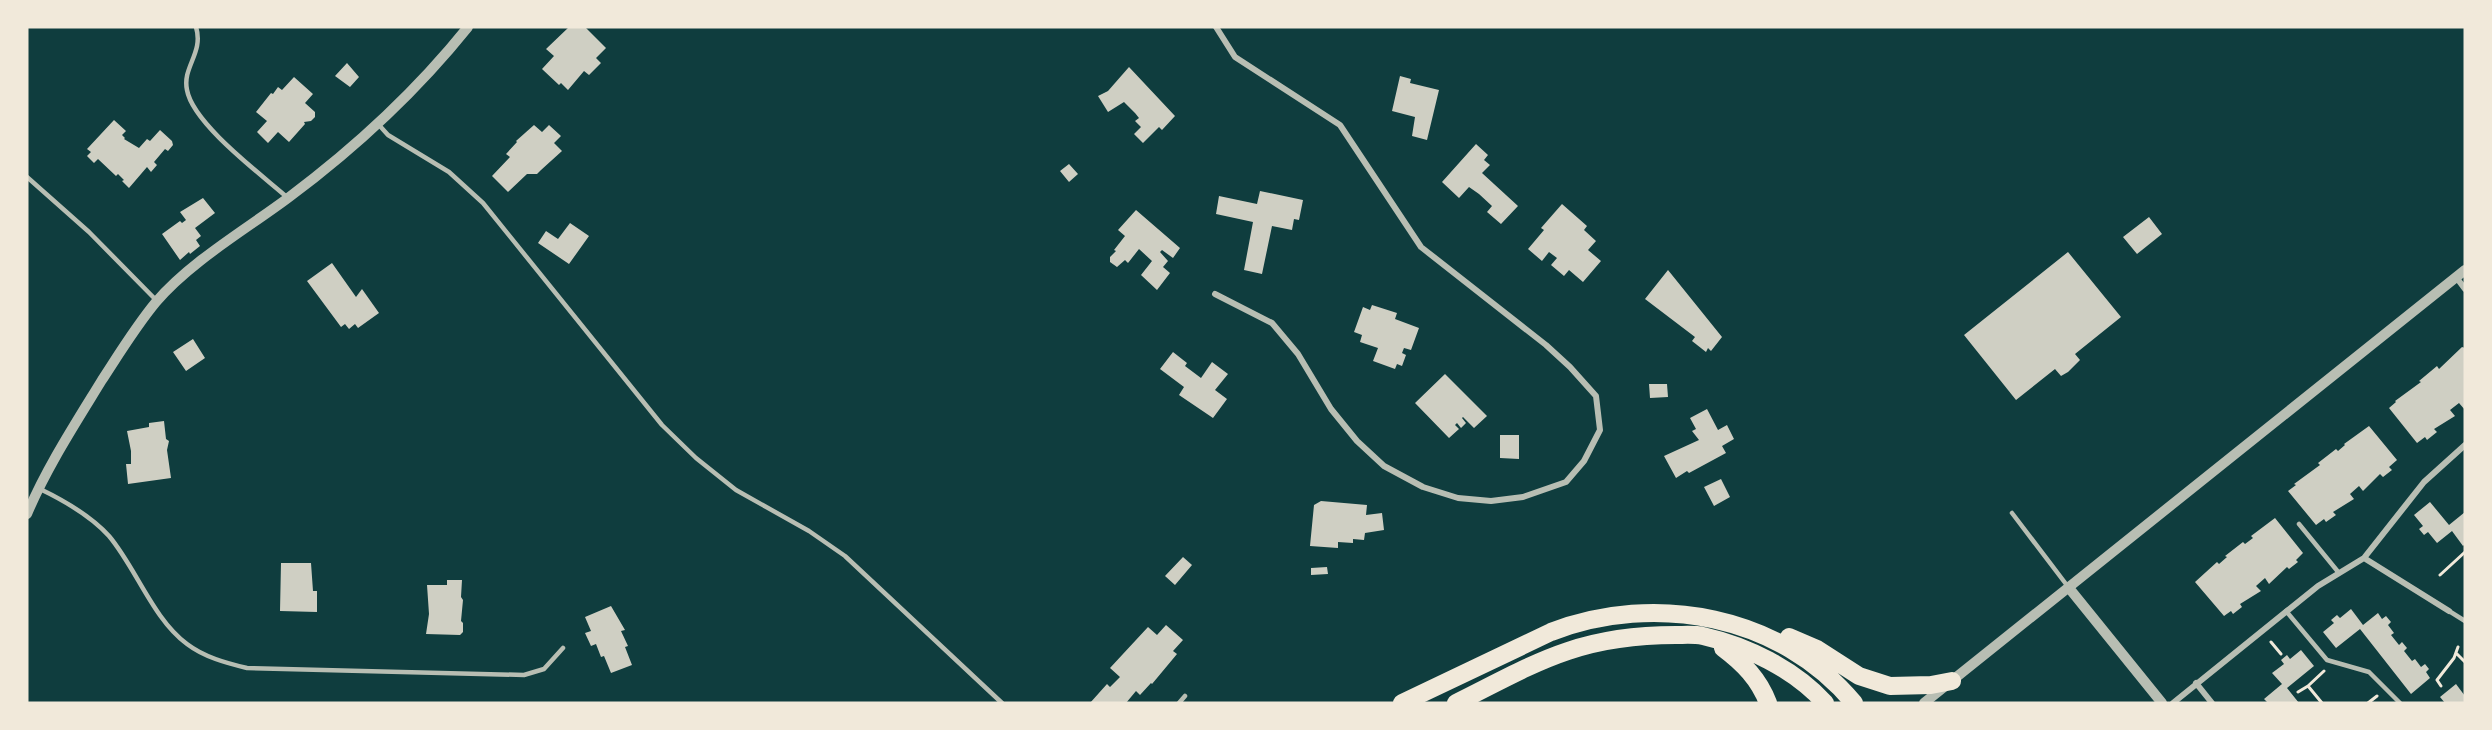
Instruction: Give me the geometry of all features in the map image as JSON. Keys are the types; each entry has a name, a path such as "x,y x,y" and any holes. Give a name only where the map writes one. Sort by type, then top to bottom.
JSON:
{"highway":[{"path":"1402,703 1551,632 1574,623 1625,612 1680,614 1767,626 1816,649 1858,676 1890,686 1931,685 1952,681"},
{"path":"1708,618 1761,634 1788,647 1823,671 1854,703"},
{"path":"1456,703 1541,662 1594,643 1619,637 1644,635 1701,635 1759,656 1787,671 1826,703"},
{"path":"1701,635 1744,664 1756,679 1768,703"}],"street":[{"path":"27,514 38,488 67,435 157,301 199,264 288,198 379,125 426,77 468,27"},
{"path":"1215,294 1272,323 1298,354 1331,409 1357,441 1384,466 1423,487 1458,498 1491,501 1523,497 1566,482 1584,461 1600,430 1596,396 1546,345 1421,247 1340,125 1235,57 1216,27"},
{"path":"1924,703 2465,270"},
{"path":"2456,277 2465,289"},
{"path":"2173,703 2318,586 2364,558 2424,482 2465,445"},
{"path":"2364,558 2449,611"},
{"path":"2068,588 2162,703"},
{"path":"2196,683 2212,703"}],"lane":[{"path":"196,27 199,47 186,78 187,90 192,102 217,135 288,198"},
{"path":"379,125 388,135 449,172 483,203 662,425 679,442 736,490 827,542 845,556 1002,703"},
{"path":"27,177 89,232 157,301"},
{"path":"38,488 74,507 106,533 165,622 186,644 199,652 230,664 247,668 524,675 544,669 563,648"},
{"path":"2012,513 2068,588"},
{"path":"2299,524 2339,573"},
{"path":"2286,611 2327,660 2369,672 2400,703"},
{"path":"2449,611 2465,621"},
{"path":"1179,703 1185,696"}],"path":[{"path":"2440,575 2465,552"},
{"path":"2271,642 2281,654"},
{"path":"2441,686 2437,680 2454,658 2457,647"},
{"path":"2456,653 2465,663"},
{"path":"2298,692 2326,670"},
{"path":"2308,686 2322,703"}],"building":[{"path":"569,27 585,27 606,48 596,58 601,63 589,75 584,71 568,90 542,69 554,56 546,49"},
{"path":"347,63 359,77 350,87 335,76"},
{"path":"1129,67 1175,116 1162,130 1159,127 1143,143 1134,134 1141,127 1135,121 1139,118 1135,113 1124,102 1108,112 1098,96 1108,91"},
{"path":"1400,76 1411,79 1410,83 1439,90 1427,140 1412,136 1415,117 1392,111"},
{"path":"294,77 313,94 305,103 315,112 315,117 311,121 304,122 305,124 289,142 278,132 268,143 257,132 267,121 256,112 271,93 273,94 278,87 282,90"},
{"path":"114,120 126,131 122,135 124,139 139,148 147,139 150,141 160,130 172,141 173,145 168,151 165,149 154,162 157,165 151,172 147,167 129,188 118,174 116,176 98,159 94,163 87,156 91,152 87,149"},
{"path":"534,125 542,132 549,125 561,136 554,143 562,151 537,174 527,174 508,192 492,176 510,157 506,154 516,141"},
{"path":"1476,144 1488,155 1484,160 1490,165 1482,173 1518,206 1501,224 1487,212 1492,206 1479,194 1469,187 1459,198 1442,182"},
{"path":"1069,164 1078,174 1069,182 1060,171"},
{"path":"1260,191 1303,200 1299,220 1294,219 1292,230 1272,226 1262,274 1244,270 1253,222 1216,214 1219,196 1257,204"},
{"path":"203,198 215,213 195,228 201,236 196,240 200,246 180,260 162,234 180,221 182,223 186,220 180,212"},
{"path":"1562,204 1587,226 1584,230 1596,241 1588,250 1601,261 1583,282 1569,270 1564,276 1551,265 1557,258 1549,252 1542,261 1528,249 1544,230 1541,228"},
{"path":"1136,210 1180,248 1173,258 1162,250 1160,252 1168,261 1163,267 1170,273 1157,290 1141,275 1152,261 1139,249 1128,263 1125,260 1117,267 1110,262 1110,257 1116,251 1114,250 1125,236 1118,230"},
{"path":"2149,217 2162,234 2137,254 2123,237"},
{"path":"570,223 589,236 569,264 538,243 546,231 558,239"},
{"path":"2068,252 2121,317 2075,354 2080,360 2068,372 2061,376 2055,369 2016,400 1964,335"},
{"path":"332,263 356,297 362,289 379,313 358,328 355,324 349,329 345,324 341,327 307,281"},
{"path":"1668,270 1722,337 1711,351 1708,348 1706,352 1692,341 1695,337 1645,299"},
{"path":"1372,305 1397,313 1395,319 1419,328 1411,350 1404,348 1402,353 1406,355 1402,366 1397,364 1395,369 1373,361 1378,348 1360,342 1362,335 1354,332 1363,307 1370,310"},
{"path":"193,339 205,358 186,371 173,352"},
{"path":"2462,347 2465,348 2465,410 2459,403 2450,410 2455,416 2434,429 2437,432 2427,440 2425,437 2417,443 2389,408 2437,366 2439,369"},
{"path":"1173,352 1187,363 1185,366 1201,378 1212,362 1228,374 1215,390 1227,399 1213,418 1179,395 1184,387 1160,369"},
{"path":"1445,374 1487,416 1474,428 1463,417 1466,423 1461,428 1457,423 1455,425 1459,429 1449,438 1415,403"},
{"path":"1649,384 1667,384 1668,397 1650,398"},
{"path":"1707,409 1718,430 1727,425 1734,439 1722,446 1726,453 1676,478 1664,456 1699,440 1692,431 1696,429 1690,418"},
{"path":"164,421 166,439 169,441 167,450 171,478 128,484 126,464 131,464 131,451 127,431 149,427 149,423"},
{"path":"2369,426 2397,460 2389,467 2392,470 2383,477 2380,474 2363,491 2359,486 2350,494 2354,499 2333,512 2336,515 2326,522 2324,519 2316,525 2288,491 2320,465 2318,463 2336,449 2338,451"},
{"path":"1500,435 1519,435 1519,459 1500,458"},
{"path":"1721,479 1730,497 1714,506 1704,487"},
{"path":"1321,501 1367,505 1366,515 1382,513 1384,530 1365,533 1364,540 1353,539 1353,543 1338,542 1338,548 1310,546 1314,505"},
{"path":"2430,502 2449,525 2465,512 2465,544 2463,546 2452,531 2437,543 2428,532 2424,535 2419,529 2423,526 2414,515"},
{"path":"2275,518 2303,553 2296,560 2298,562 2289,569 2287,567 2269,584 2265,578 2256,586 2261,591 2240,604 2242,607 2233,614 2231,611 2224,616 2195,582 2243,542 2245,544 2253,538 2251,536"},
{"path":"1183,557 1192,565 1175,585 1165,576"},
{"path":"281,563 311,563 313,591 317,591 317,612 280,611"},
{"path":"1327,567 1328,574 1311,575 1311,568"},
{"path":"447,580 462,580 463,632 460,635 426,634 429,614 427,585 447,585"},
{"path":"611,606 625,630 621,631 628,646 625,647 632,665 611,673 596,644 591,646 585,633 591,631 585,617"},
{"path":"2351,609 2363,625 2378,613 2382,619 2386,616 2391,622 2388,625 2394,633 2391,635 2399,645 2402,642 2407,648 2404,651 2412,661 2415,659 2421,667 2425,664 2429,669 2426,672 2430,678 2411,694 2360,629 2336,648 2323,632 2334,623 2331,620 2337,615 2340,618"},
{"path":"1166,625 1183,640 1173,651 1177,654 1152,684 1140,695 1136,691 1126,703 1090,703 1107,684 1110,687 1120,677 1110,668 1148,627 1157,635"},
{"path":"2301,650 2314,666 2287,688 2299,703 2268,703 2264,699 2282,684 2272,673 2284,664 2281,660 2287,655 2290,659"},
{"path":"2456,684 2465,696 2465,703 2445,703 2440,697"}]}
